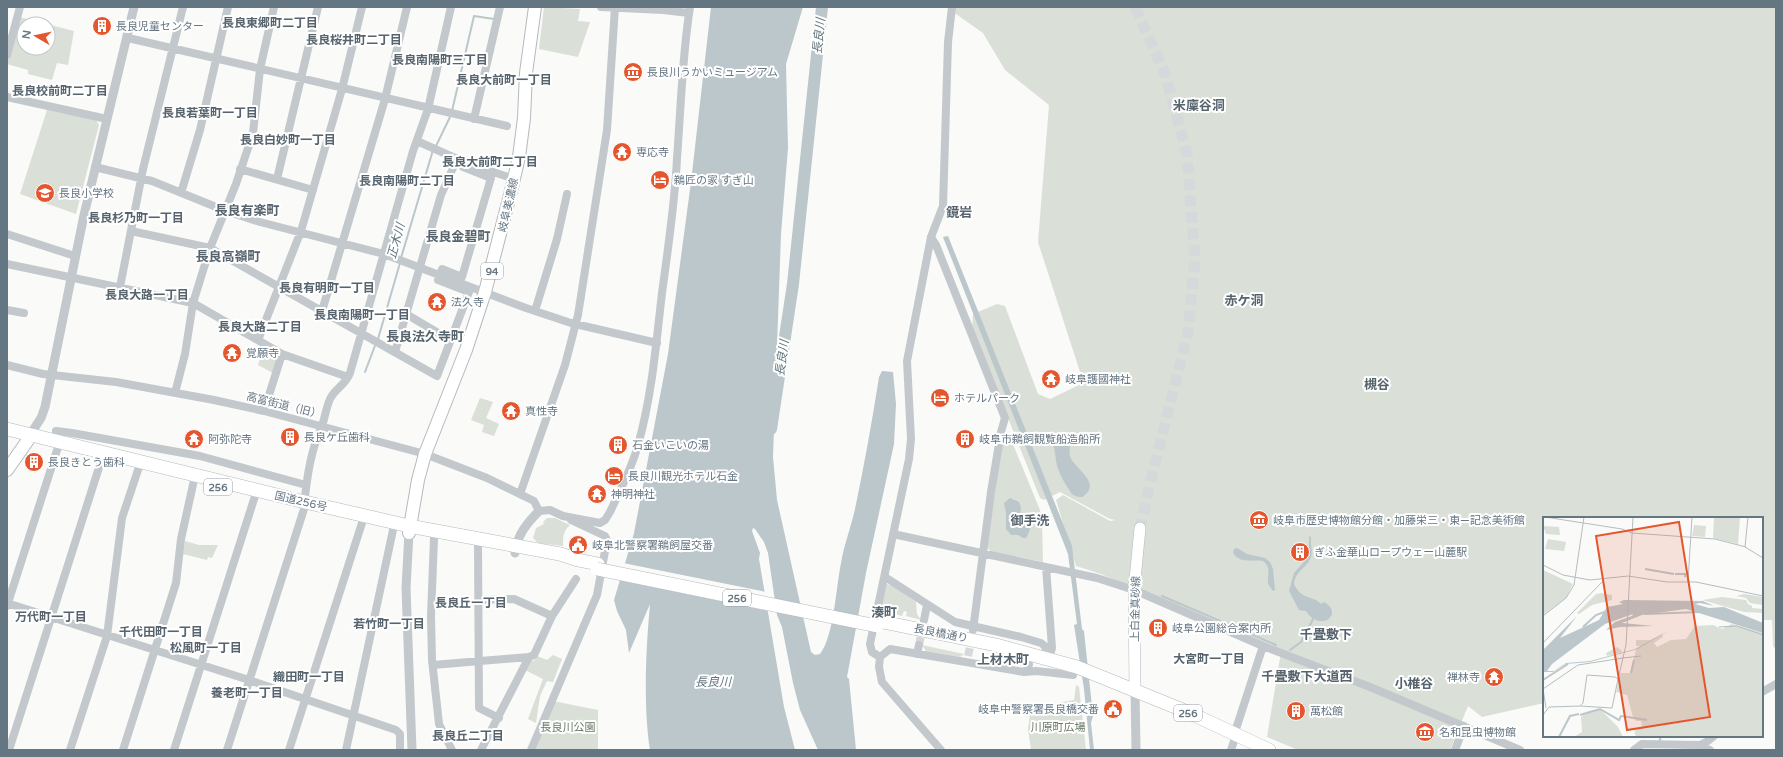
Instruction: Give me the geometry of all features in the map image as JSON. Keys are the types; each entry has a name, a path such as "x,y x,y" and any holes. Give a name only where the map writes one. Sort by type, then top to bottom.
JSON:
{"highway":[{"name":"国道256号","path":"7,429 29,437 102,458 255,496 305,506 362,523 393,530 409,530 434,538 478,546 515,550"},
{"name":"国道256号","path":"7,434 29,437"},
{"name":"国道256号","path":"57,445 409,530 515,550 599,563"},
{"name":"長良橋通り","path":"599,563 877,623 1043,663 1190,713 1233,742 1255,750"},
{"name":"長良橋通り","path":"877,623 996,644 1047,658 1076,673"},
{"name":"長良橋通り","path":"1233,742 1270,750"}],"main road":[{"name":"岐阜美濃線","path":"409,530 424,454 466,350 485,292 514,179 519,156 524,118 526,72 535,7"},
{"path":"7,470 29,437"},
{"name":"上白金真砂線","path":"1135,695 1134,590 1140,528"}],"street":[{"path":"7,54 20,7"},
{"path":"29,437 44,413 75,256 95,167 128,38 134,7"},
{"path":"120,287 142,177 183,7"},
{"path":"181,193 200,130 228,7"},
{"path":"175,392 185,354 193,303 210,248 226,211 253,133 260,69 274,7"},
{"path":"277,180 318,7"},
{"path":"258,340 301,231 342,89 362,7"},
{"path":"322,311 385,99 407,7"},
{"path":"227,750 305,506 309,465 319,430 330,400 334,393 346,382 348,377 417,141 428,109 451,7"},
{"path":"474,119 500,7"},
{"path":"563,516 600,523 605,520 610,512 638,446 657,342 672,219 681,89 689,10 601,7"},
{"path":"880,657 872,652 870,644 885,577 911,439 907,361 931,237 943,206 948,42 952,7"},
{"path":"520,494 562,373 575,324 607,130 615,8"},
{"path":"128,38 428,109 507,126"},
{"path":"7,97 107,119"},
{"path":"417,141 461,161 514,179"},
{"path":"395,352 441,195 461,161 467,158 489,166"},
{"path":"131,231 210,248 437,376 468,292 438,280 442,269 462,277 491,178 463,167 461,161"},
{"path":"95,167 142,177 226,211 260,222 301,231 384,254 535,311 575,324 657,342"},
{"path":"240,168 313,190"},
{"path":"535,311 557,239 567,194"},
{"path":"7,234 75,256"},
{"path":"931,237 936,245 1005,418 1001,432 973,628"},
{"path":"7,264 193,303 282,354 348,377"},
{"path":"7,310 24,313"},
{"path":"406,314 450,340"},
{"path":"264,411 282,354"},
{"name":"高富街道（旧）","path":"7,365 52,374 116,382 175,392 264,411 424,454 488,478 534,501 539,511"},
{"path":"306,485 200,456 56,431 57,445 7,604 305,698 396,730 400,734 400,750"},
{"path":"9,750 102,458"},
{"path":"70,750 107,636 122,518 139,467"},
{"path":"123,750 176,583 181,539 194,480"},
{"path":"174,750 255,496"},
{"path":"515,550 523,529 539,511 550,510 605,536 607,540 599,563 597,595 531,750"},
{"path":"288,750 362,523"},
{"path":"346,750 393,530"},
{"path":"409,530 406,588 412,750"},
{"path":"893,534 1085,575 1134,590 1263,646 1370,687 1520,750"},
{"path":"434,538 431,616 433,665 439,724 452,750"},
{"path":"478,546 479,708 499,718"},
{"path":"1047,658 1052,648 1048,567"},
{"path":"885,577 955,622 973,628 1041,643 1046,647 1047,658"},
{"path":"433,665 529,657 534,655 552,616 576,579"},
{"path":"479,600 514,599 552,616"},
{"path":"924,620 927,605"},
{"path":"918,654 919,645"},
{"path":"1233,742 1263,646"},
{"path":"941,750 885,687 880,676 880,657 884,652 890,649 918,654 968,659 1024,672 1076,673"},
{"path":"481,750 499,718 529,657"},
{"path":"1023,658 1029,664 1028,669 1024,672"},
{"path":"1763,691 1776,684"},
{"path":"1135,695 1136,750"},
{"path":"1455,750 1464,726"},
{"path":"1700,745 1713,737"},
{"path":"1634,750 1642,744 1700,745 1710,750"}],"green space":[{"path":"544,7 580,9 578,21 590,22 578,57 539,49"},
{"path":"946,7 1776,7 1776,650 1773,646 1772,620 1763,620 1763,517 1543,517 1543,703 1482,717 1468,706 1450,750 1298,750 1267,737 1281,652 1263,646 1101,574 1076,566 1056,500 1063,495 1110,521 1116,520 1110,519 1060,492 1044,500 1040,498 972,328 973,314 997,304 1005,306 1038,394 1050,399 1079,385 1081,375 1038,242 1049,105 1005,70 983,33"},
{"path":"56,26 74,31 68,65 57,63 52,80 28,74 28,70 7,64 16,29 16,56 56,56"},
{"path":"47,110 96,120 99,125 76,214 20,194"},
{"path":"272,352 277,358 273,373 258,365 261,356 271,358"},
{"path":"480,398 493,402 486,418 499,424 494,436 482,432 484,425 471,420"},
{"path":"1008,432 1040,510 1042,520 1043,562 990,551 987,547 1003,433"},
{"path":"547,518 555,518 570,525 564,534 563,546 538,543 533,538 536,528 544,524 543,522"},
{"path":"185,541 199,545 218,545 212,558 208,557 207,560 183,554"},
{"path":"887,584 896,587 916,602 917,614 921,620 906,616 907,612 904,611 902,616 886,612 887,607 881,605 885,586"},
{"path":"922,645 964,654 960,657 926,651"},
{"path":"553,655 562,659 553,682 547,681 540,696 536,723 528,719 543,679 525,670 530,660 534,661 537,656 547,660"},
{"name":"川原町広場","path":"1076,685 1079,687 1086,750 1031,750 1028,729 1031,707 1074,700"},
{"name":"長良川公園","path":"553,701 598,710 598,750 534,750"}],"water":[{"name":"長良川","path":"711,7 803,7 786,64 788,148 781,234 773,457 777,500 811,652 815,655 820,654 825,646 834,611 842,556 858,493 879,377 882,371 893,372 896,404 894,444 866,573 847,677 849,679 856,750 818,750 800,710 782,627 777,615 768,553 764,542 755,529 753,528 752,531 760,553 759,559 784,707 795,750 650,750 646,715 646,658 650,604 629,653 626,630 617,611 614,600 634,533 668,354 691,182"},
{"path":"948,236 1072,546 1082,629 1084,631 1093,716 1091,723 1094,750 1090,750 1084,689 1074,625 1077,624 1068,554 943,237"},
{"path":"1055,436 1070,440 1070,456 1072,461 1089,481 1090,486 1088,492 1082,497 1072,494 1060,473 1052,443 1052,439"},
{"path":"1010,498 1019,502 1021,507 1020,516 1027,519 1030,524 1026,538 1018,535 1011,535 1006,529 1006,513 1004,503"},
{"path":"1309,536 1311,537 1311,557 1297,576 1294,584 1300,593 1315,599 1321,604 1324,602 1330,607 1332,612 1331,616 1323,621 1318,621 1306,611 1299,610 1289,591 1294,573 1309,556"},
{"path":"1237,548 1247,554 1265,558 1270,562 1273,569 1275,590 1273,591 1268,584 1268,569 1266,564 1263,561 1239,559 1233,553 1234,549"}],"pier":[{"path":"623,563 766,592 769,611 618,580"}],"waterway":[{"name":"長良川","path":"771,429 793,284 822,7"},
{"name":"正木川","path":"452,111 474,16 494,19"},
{"name":"正木川","path":"436,146 450,117"},
{"name":"正木川","path":"401,258 433,150"},
{"name":"正木川","path":"378,339 400,263"},
{"name":"正木川","path":"365,372 376,343"},
{"path":"1162,596 1276,645"},
{"path":"1290,650 1301,642 1313,619"},
{"path":"1659,743 1661,737"}],"tunnel":[{"path":"1135,7 1166,76 1187,155 1195,259 1188,333 1140,528"},
{"path":"919,645 923,626"},
{"path":"968,656 972,637"}],"place":[{"name":"長良児童センター","path":"102,26"},
{"name":"長良川うかいミュージアム","path":"633,72"},
{"name":"専応寺","path":"622,152"},
{"name":"鵜匠の家 すぎ山","path":"660,180"},
{"name":"長良小学校","path":"45,193"},
{"name":"法久寺","path":"437,302"},
{"name":"覚願寺","path":"232,353"},
{"name":"岐阜護國神社","path":"1051,379"},
{"name":"ホテルパーク","path":"940,398"},
{"name":"真性寺","path":"511,411"},
{"name":"長良ケ丘歯科","path":"290,437"},
{"name":"阿弥陀寺","path":"194,439"},
{"name":"岐阜市鵜飼観覧船造船所","path":"965,439"},
{"name":"石金いこいの湯","path":"618,445"},
{"name":"長良きとう歯科","path":"34,462"},
{"name":"長良川観光ホテル石金","path":"614,476"},
{"name":"神明神社","path":"597,494"},
{"name":"岐阜市歴史博物館分館・加藤栄三・東―記念美術館","path":"1259,520"},
{"name":"岐阜北警察署鵜飼屋交番","path":"578,545"},
{"name":"ぎふ金華山ロープウェー山麓駅","path":"1300,552"},
{"name":"岐阜公園総合案内所","path":"1158,628"},
{"name":"禅林寺","path":"1494,677"},
{"name":"岐阜中警察署長良橋交番","path":"1113,709"},
{"name":"萬松館","path":"1296,711"},
{"name":"名和昆虫博物館","path":"1425,732"}],"district":[{"name":"長良東郷町二丁目","path":"270,23"},
{"name":"長良桜井町二丁目","path":"354,40"},
{"name":"長良南陽町三丁目","path":"440,60"},
{"name":"長良大前町一丁目","path":"504,80"},
{"name":"長良校前町二丁目","path":"60,91"},
{"name":"米廩谷洞","path":"1199,105"},
{"name":"長良若葉町一丁目","path":"210,113"},
{"name":"長良白妙町一丁目","path":"288,140"},
{"name":"長良大前町二丁目","path":"490,162"},
{"name":"長良南陽町二丁目","path":"407,181"},
{"name":"長良有楽町","path":"247,210"},
{"name":"鏡岩","path":"959,212"},
{"name":"長良杉乃町一丁目","path":"136,218"},
{"name":"長良金碧町","path":"458,236"},
{"name":"長良高嶺町","path":"228,256"},
{"name":"長良有明町一丁目","path":"327,288"},
{"name":"長良大路一丁目","path":"147,295"},
{"name":"赤ケ洞","path":"1244,300"},
{"name":"長良南陽町一丁目","path":"362,315"},
{"name":"長良大路二丁目","path":"260,327"},
{"name":"長良法久寺町","path":"425,336"},
{"name":"槻谷","path":"1377,384"},
{"name":"御手洗","path":"1030,520"},
{"name":"長良丘一丁目","path":"471,603"},
{"name":"湊町","path":"884,612"},
{"name":"万代町一丁目","path":"51,617"},
{"name":"若竹町一丁目","path":"389,624"},
{"name":"千代田町一丁目","path":"161,632"},
{"name":"千畳敷下","path":"1326,634"},
{"name":"松風町一丁目","path":"206,648"},
{"name":"上材木町","path":"1003,659"},
{"name":"大宮町一丁目","path":"1209,659"},
{"name":"千畳敷下大道西","path":"1307,676"},
{"name":"織田町一丁目","path":"309,677"},
{"name":"小椎谷","path":"1414,683"},
{"name":"養老町一丁目","path":"247,693"},
{"name":"長良丘二丁目","path":"468,736"}]}
